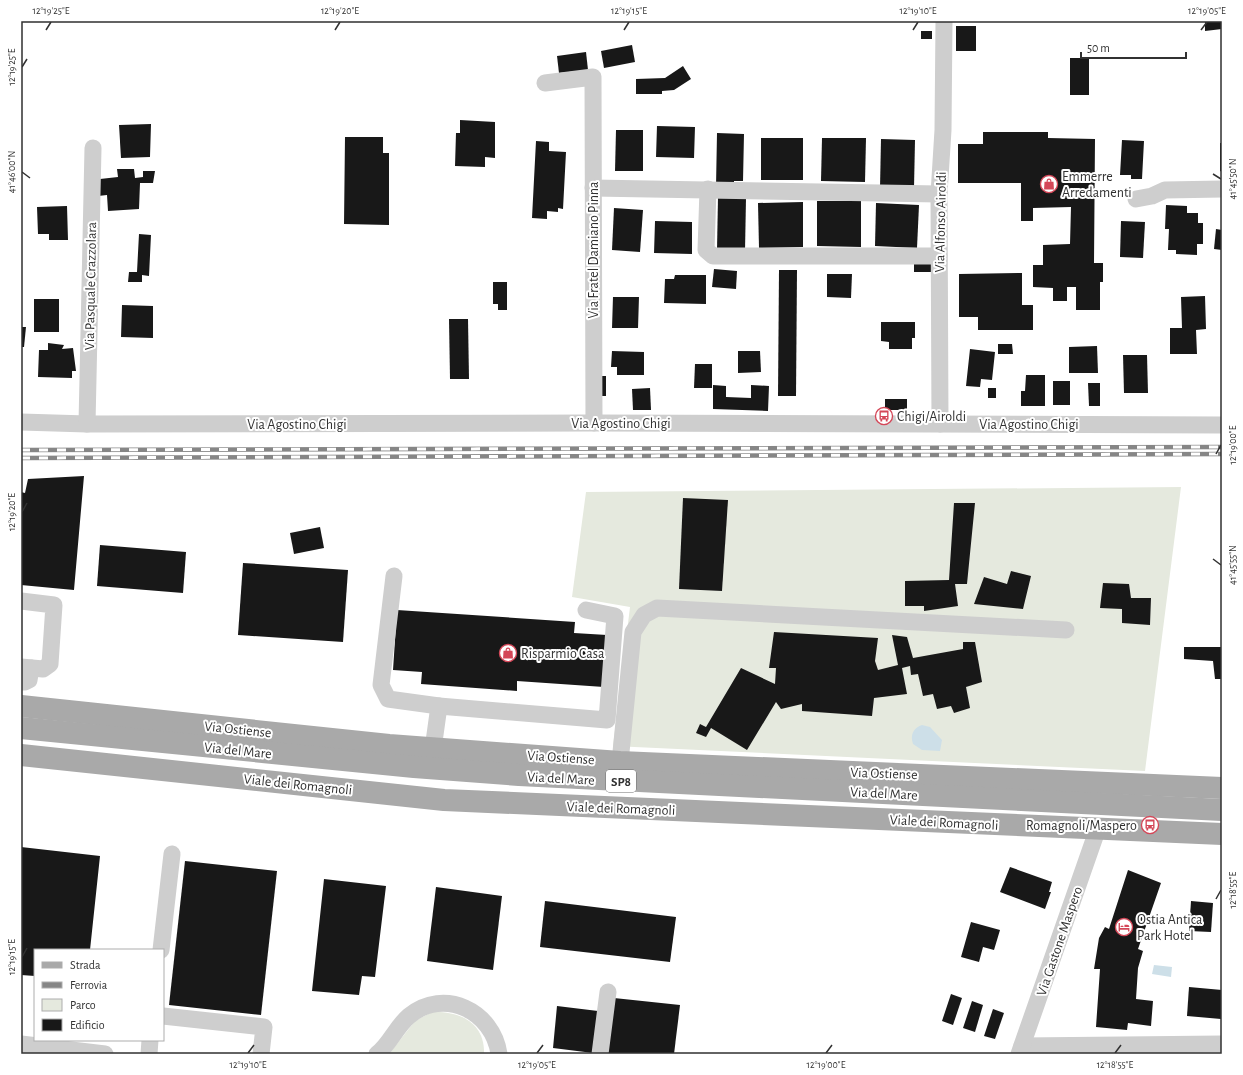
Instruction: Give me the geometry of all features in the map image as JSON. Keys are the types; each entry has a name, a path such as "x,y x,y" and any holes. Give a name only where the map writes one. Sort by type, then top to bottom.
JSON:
{"main road":[{"name":"Via Ostiense","path":"21,706 433,749 620,762 1222,788"},
{"name":"Via del Mare","path":"21,728 519,776 1222,810"},
{"name":"Viale dei Romagnoli","path":"21,755 444,800 1222,834"}],"street":[{"name":"Via Alfonso Airoldi","path":"940,424 939,194 943,130 944,21"},
{"name":"Via Fratel Damiano Pinna","path":"545,83 593,77 592,188 594,422"},
{"name":"Via Pasquale Crazzolara","path":"87,424 92,148"},
{"path":"592,188 939,194"},
{"path":"708,189 706,250 713,256 939,256"},
{"path":"1136,199 1152,196 1165,190 1222,189"},
{"name":"Via Agostino Chigi","path":"21,422 87,424 594,422 1222,425"},
{"path":"394,576 381,685 388,699 439,706 607,720 615,616 586,610"},
{"path":"21,601 54,605 50,664 44,669 26,668 29,680 21,682"},
{"path":"620,762 634,632 644,615 657,608 1066,630"},
{"path":"433,749 439,706"},
{"name":"Via Gastone Maspero","path":"1020,1050 1098,828"},
{"path":"161,949 172,854"},
{"path":"600,1054 608,992"},
{"path":"377,1054 409,1016 426,1005 433,1003 452,1004 479,1016 493,1031 499,1054"},
{"path":"164,1016 264,1027 261,1054"},
{"path":"149,1054 150,1041"},
{"path":"21,1044 105,1054"},
{"path":"1020,1050 1222,1044"}],"green space":[{"path":"1181,487 1145,771 613,746 630,607 572,597 586,492"},
{"path":"432,1012 442,1012 461,1016 475,1026 483,1043 484,1054 389,1054 415,1021"}],"shaded area":[{"path":"922,725 930,727 942,740 940,751 922,750 913,744 913,732 916,728"},
{"path":"1154,965 1172,967 1171,977 1152,974"}],"building":[{"path":"1205,21 1222,21 1222,29 1205,31"},
{"path":"956,26 976,26 976,51 956,51"},
{"path":"921,31 932,31 932,39 921,39"},
{"path":"632,45 635,62 604,68 601,51"},
{"path":"586,52 588,70 559,73 557,56"},
{"path":"1070,58 1089,58 1089,95 1070,95"},
{"path":"683,66 691,79 674,90 662,91 662,94 636,94 636,79 665,78"},
{"path":"460,120 495,122 495,158 485,157 485,167 455,166 456,133 460,133"},
{"path":"151,124 150,157 121,158 119,125"},
{"path":"657,126 695,127 694,158 656,157"},
{"path":"616,130 643,130 643,171 615,171"},
{"path":"983,132 1048,132 1048,138 1095,139 1094,263 1103,263 1103,282 1100,282 1100,310 1076,310 1076,287 1067,287 1067,301 1053,301 1053,288 1033,287 1033,265 1043,265 1043,245 1070,244 1071,207 1033,208 1033,221 1021,221 1021,183 958,183 958,144 983,144"},
{"path":"717,133 744,134 743,181 734,181 734,187 716,187"},
{"path":"345,137 383,137 383,153 389,153 389,225 344,224"},
{"path":"761,138 803,138 803,180 761,180"},
{"path":"822,138 866,138 865,182 821,181"},
{"path":"881,139 915,140 914,188 880,188"},
{"path":"1122,140 1144,141 1142,179 1131,179 1131,175 1120,175"},
{"path":"536,141 549,142 549,151 566,152 563,209 558,208 558,212 547,211 547,219 532,218"},
{"path":"1220,143 1222,143 1222,172 1220,171"},
{"path":"117,169 134,169 135,178 143,177 143,171 155,171 153,183 140,183 139,209 108,211 107,195 98,196 100,179 118,177"},
{"path":"718,197 746,198 745,251 717,250"},
{"path":"817,201 861,201 861,247 817,246"},
{"path":"803,202 803,247 759,248 758,203"},
{"path":"876,203 919,205 917,248 875,246"},
{"path":"1166,205 1187,206 1187,213 1198,213 1198,223 1203,223 1203,244 1197,244 1197,255 1176,254 1176,250 1168,250 1169,229 1165,229"},
{"path":"67,206 68,240 49,240 49,234 38,234 37,207"},
{"path":"614,208 643,210 640,252 612,250"},
{"path":"655,221 692,222 692,254 654,253"},
{"path":"1121,221 1145,222 1143,258 1120,257"},
{"path":"1216,229 1222,230 1222,250 1214,249"},
{"path":"139,234 151,235 149,276 142,275 142,282 128,282 129,272 137,272"},
{"path":"914,262 933,262 933,272 914,272"},
{"path":"714,269 737,271 736,289 712,287"},
{"path":"779,270 797,270 796,396 778,396"},
{"path":"1022,273 1022,305 1033,305 1033,330 978,330 978,317 959,317 959,274"},
{"path":"827,274 852,274 851,298 827,297"},
{"path":"675,275 706,275 706,304 664,303 665,279 674,279"},
{"path":"493,282 507,282 507,310 498,310 498,304 493,304"},
{"path":"1205,296 1206,329 1196,330 1197,354 1170,354 1170,328 1182,328 1181,297"},
{"path":"613,297 639,297 638,328 612,328"},
{"path":"34,299 59,299 59,332 34,332"},
{"path":"122,305 153,306 153,338 121,337"},
{"path":"449,319 468,319 469,379 450,379"},
{"path":"881,322 915,322 915,338 912,338 912,349 889,349 889,342 881,341"},
{"path":"21,327 26,327 24,347 21,347"},
{"path":"48,343 64,345 62,349 73,348 76,371 72,371 72,378 38,377 39,350 48,350"},
{"path":"998,344 1012,344 1013,354 998,354"},
{"path":"1097,346 1098,373 1069,373 1069,347"},
{"path":"970,349 995,352 992,380 981,379 980,387 966,386"},
{"path":"612,351 644,352 644,375 617,375 617,367 611,367"},
{"path":"738,351 760,351 761,372 738,373"},
{"path":"1123,355 1147,355 1148,393 1124,393"},
{"path":"695,364 712,364 712,388 694,388"},
{"path":"1026,375 1045,375 1045,406 1021,406 1021,391 1025,391"},
{"path":"598,376 606,376 606,396 598,396"},
{"path":"1053,381 1070,381 1070,405 1053,405"},
{"path":"1088,383 1100,383 1100,406 1089,406"},
{"path":"713,385 726,386 726,397 751,398 751,385 769,386 768,411 713,409"},
{"path":"650,388 651,410 633,410 632,389"},
{"path":"988,388 996,388 996,398 988,398"},
{"path":"885,399 907,399 907,410 885,410"},
{"path":"84,476 74,590 21,585 21,492 25,493 28,479"},
{"path":"683,498 728,500 722,591 679,589"},
{"path":"954,503 975,503 967,584 955,584 958,606 924,611 924,606 905,606 905,581 949,580"},
{"path":"320,527 324,548 294,554 290,533"},
{"path":"100,545 186,552 183,593 97,586"},
{"path":"243,563 348,570 343,642 238,635"},
{"path":"1011,571 1031,576 1023,609 974,604 984,577 1007,584"},
{"path":"1103,583 1129,584 1131,598 1151,598 1150,625 1122,623 1122,609 1100,608"},
{"path":"397,610 575,622 574,633 607,635 604,687 517,681 517,691 421,684 422,672 393,670"},
{"path":"774,632 878,638 875,661 878,670 898,665 892,635 907,637 913,658 963,649 963,642 975,642 982,682 966,687 970,708 954,713 951,706 937,709 933,694 923,696 918,674 911,675 910,666 902,668 907,694 874,698 872,716 802,711 802,704 781,709 776,702 747,750 711,728 706,737 696,733 700,724 706,727 741,668 775,684 776,668 769,668"},
{"path":"1184,647 1222,647 1222,679 1215,679 1213,661 1184,659"},
{"path":"21,847 100,856 90,949 34,949 34,976 21,975"},
{"path":"185,861 277,871 261,1015 169,1005"},
{"path":"1010,867 1052,882 1049,892 1051,892 1045,909 1000,892"},
{"path":"1128,870 1161,883 1138,949 1143,951 1138,968 1136,999 1153,1001 1151,1026 1128,1023 1127,1030 1096,1027 1100,969 1094,969 1099,938 1105,927 1109,929"},
{"path":"324,879 386,886 375,977 362,976 359,995 312,991"},
{"path":"436,887 502,896 493,970 427,961"},
{"path":"545,901 676,917 670,962 540,947"},
{"path":"1191,901 1213,903 1211,932 1189,931"},
{"path":"971,922 1000,930 994,950 983,947 979,962 961,957"},
{"path":"1189,987 1222,990 1221,1019 1187,1016"},
{"path":"951,994 962,998 953,1025 942,1021"},
{"path":"614,998 680,1005 674,1054 607,1054"},
{"path":"972,1001 983,1005 975,1032 963,1028"},
{"path":"557,1006 598,1011 593,1053 553,1048"},
{"path":"993,1009 1004,1013 995,1039 984,1036"}],"railway":[{"path":"21,450 1222,447"},
{"path":"21,458 1222,454"}],"place":[{"name":"Emmerre Arredamenti","path":"1049,184"},
{"name":"Chigi/Airoldi","path":"884,416"},
{"name":"Risparmio Casa","path":"508,653"},
{"name":"Romagnoli/Maspero","path":"1150,825"},
{"name":"Ostia Antica Park Hotel","path":"1124,927"}]}
